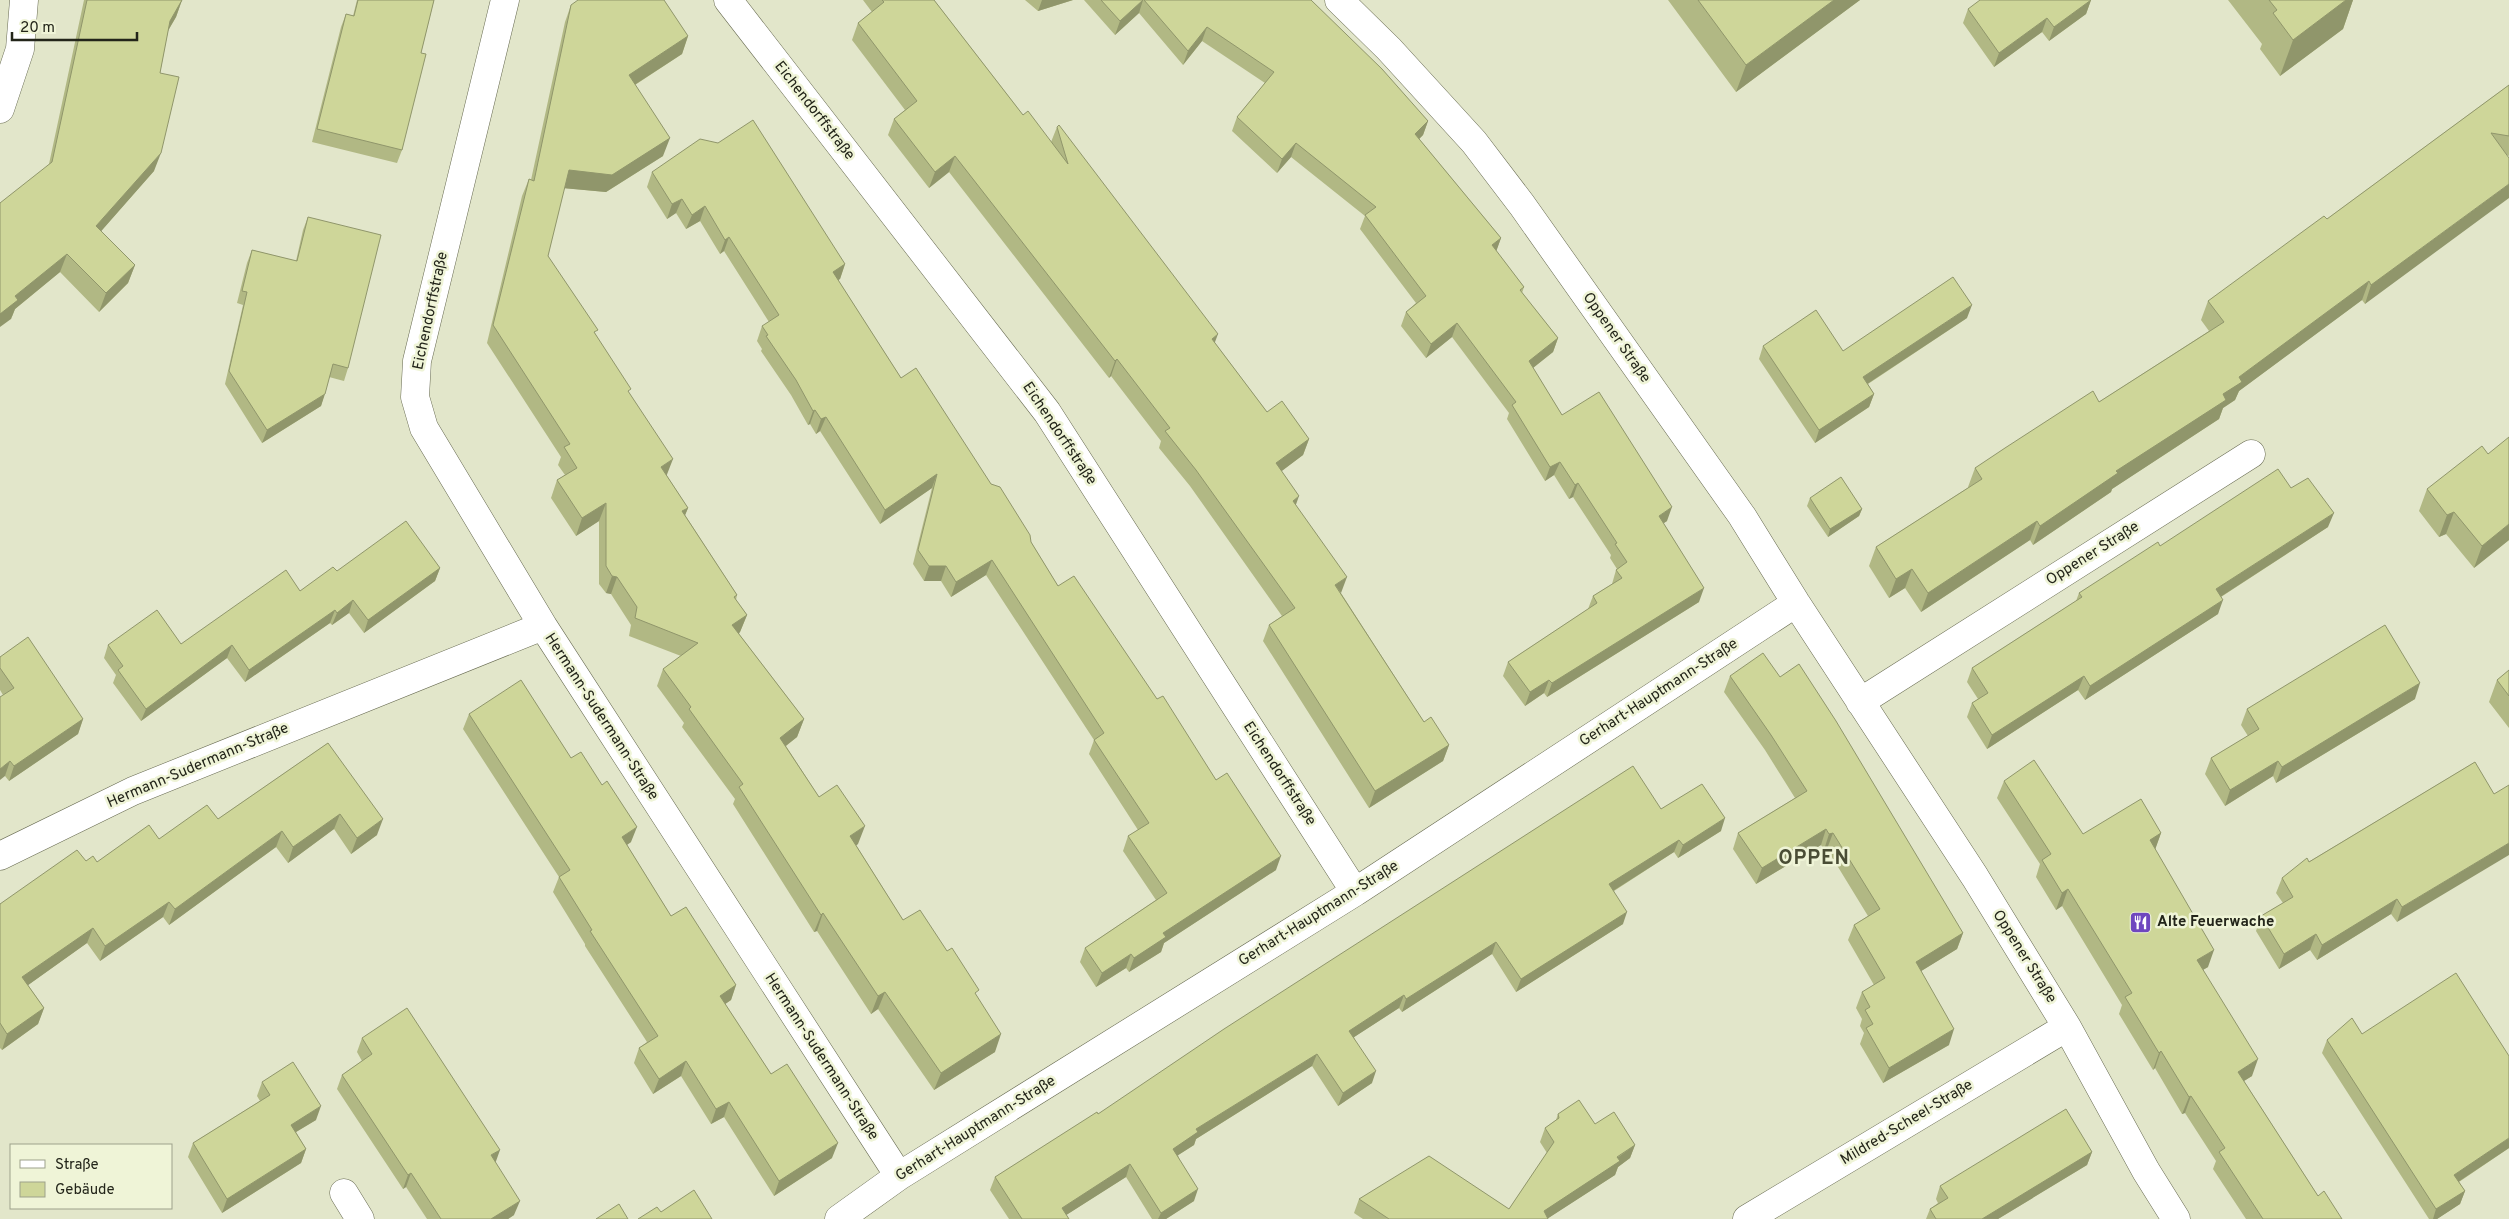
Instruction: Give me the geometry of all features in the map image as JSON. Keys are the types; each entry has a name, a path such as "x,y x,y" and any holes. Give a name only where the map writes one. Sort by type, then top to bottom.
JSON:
{"street":[{"path":"0,110 20,49 24,0"},
{"name":"Eichendorffstraße","path":"505,0 417,361 415,397 424,428 543,626"},
{"name":"Eichendorffstraße","path":"728,0 1047,412 1355,892"},
{"name":"Oppener Straße","path":"1339,0 1389,49 1474,142 1522,205 1742,516 1796,603 1975,877 2067,1027 2146,1171 2176,1219"},
{"name":"Oppener Straße","path":"1860,702 2251,454"},
{"name":"Gerhart-Hauptmann-Straße","path":"840,1219 899,1176 1355,892 1796,603"},
{"name":"Hermann-Sudermann-Straße","path":"0,856 133,790 543,626 899,1176"},
{"name":"Mildred-Scheel-Straße","path":"1747,1219 2067,1027"},
{"path":"344,1193 360,1219"}],"building":[{"path":"87,0 182,0 170,21 160,73 179,77 161,153 96,226 135,265 106,293 67,254 15,296 18,300 0,314 0,203 52,162"},
{"path":"358,0 434,0 421,53 426,54 402,150 317,129 346,14 354,16"},
{"path":"578,0 664,0 688,36 629,75 670,138 612,175 569,170 548,256 598,330 594,332 631,389 628,391 673,459 661,467 688,508 682,511 737,595 734,597 747,615 732,625 804,719 780,738 819,797 837,785 865,826 850,836 903,920 920,910 947,951 952,948 979,990 975,993 1001,1034 941,1073 885,992 878,996 823,913 821,915 739,787 743,784 663,669 698,643 635,618 637,607 617,577 612,576 606,566 606,503 582,518 557,480 577,468 564,447 570,444 493,325 529,179 534,181 571,5"},
{"path":"882,0 934,0 1023,115 1028,111 1068,164 1057,127 1059,125 1218,334 1212,339 1267,412 1282,401 1309,439 1276,463 1299,496 1293,501 1347,577 1335,585 1424,722 1431,717 1449,745 1375,791 1269,625 1295,608 1196,470 1165,431 1170,428 1117,359 1115,361 955,156 935,172 894,119 917,101 858,23 884,2"},
{"path":"1101,0 1143,0 1120,21"},
{"path":"1144,0 1311,0 1382,69 1428,121 1415,134 1501,238 1492,245 1524,287 1520,290 1558,338 1529,361 1562,415 1599,392 1672,507 1659,516 1704,588 1552,683 1549,680 1530,692 1508,662 1597,603 1593,596 1622,578 1616,570 1627,562 1615,544 1617,543 1578,483 1575,485 1560,462 1550,467 1512,405 1516,402 1457,323 1431,344 1406,312 1426,296 1365,215 1376,207 1296,143 1282,159 1237,117 1274,72 1207,27 1188,51"},
{"path":"1698,0 1834,0 1746,65"},
{"path":"1980,0 2091,0 2054,27 2047,18 1999,53 1968,9"},
{"path":"2269,0 2346,0 2293,40 2273,13 2277,10"},
{"path":"2509,85 2509,136 2491,133 2509,158 2509,184 2371,285 2369,281 2239,377 2242,382 2223,394 2226,400 2116,471 2118,473 2040,526 2037,521 1928,593 1912,569 1896,579 1876,547 1982,479 1975,468 2093,391 2099,402 2224,322 2208,301 2324,216 2327,219"},
{"path":"753,120 845,264 833,272 901,378 916,368 991,484 1000,487 1030,535 1031,542 1058,586 1074,576 1157,699 1163,696 1216,780 1227,773 1281,856 1163,933 1166,937 1134,958 1131,954 1102,973 1085,948 1167,893 1128,836 1149,823 1094,740 1104,733 992,560 956,582 946,566 929,566 918,550 937,474 885,510 826,417 821,419 815,410 813,411 796,380 766,336 768,335 762,326 779,315 729,237 725,240 705,206 692,215 682,199 672,204 652,172 700,139 718,143"},
{"path":"308,217 381,235 348,368 333,364 325,394 267,430 229,371 247,292 242,291 252,250 297,261"},
{"path":"1953,277 1972,305 1863,377 1874,394 1819,430 1763,346 1816,310 1843,351"},
{"path":"2509,437 2509,524 2482,546 2454,512 2447,515 2427,489 2482,446 2488,454"},
{"path":"2278,469 2291,488 2308,478 2334,513 2216,589 2223,600 2090,686 2084,676 1992,735 1972,703 1988,693 1972,668 2082,597 2079,593 2158,542 2160,546"},
{"path":"1841,477 1862,509 1830,529 1810,498"},
{"path":"406,521 440,568 368,620 353,600 337,613 335,610 249,670 232,645 146,709 118,670 123,666 108,645 157,610 181,644 286,570 300,591 333,567 337,571"},
{"path":"2385,625 2420,683 2282,767 2278,761 2230,790 2211,758 2259,729 2247,709"},
{"path":"28,637 83,719 14,766 10,761 0,769 0,697 14,688 0,668 0,657"},
{"path":"1763,653 1780,677 1799,664 1836,721 1963,933 1916,962 1954,1029 1889,1068 1866,1028 1873,1024 1865,1010 1870,1007 1862,992 1885,978 1854,925 1880,909 1833,833 1829,834 1826,829 1762,868 1738,833 1807,791 1730,676"},
{"path":"2509,670 2509,696 2497,680"},
{"path":"521,680 571,758 581,752 602,785 607,781 637,827 622,837 671,916 686,907 736,985 720,996 771,1074 787,1064 838,1143 779,1181 729,1102 716,1109 686,1061 659,1079 639,1048 658,1036 590,931 592,930 559,877 570,870 469,714"},
{"path":"328,743 383,819 357,838 340,814 293,847 282,831 175,909 169,902 105,946 93,928 22,977 44,1008 7,1034 0,1023 0,904 77,850 86,861 93,856 97,862 149,825 159,839 207,805 218,819"},
{"path":"2034,760 2083,834 2141,799 2161,833 2150,840 2214,950 2197,960 2258,1059 2238,1072 2318,1196 2324,1191 2342,1219 2263,1219 2219,1152 2225,1148 2191,1096 2189,1097 2161,1051 2159,1053 2125,997 2132,993 2068,889 2062,893 2042,860 2051,854 2004,781"},
{"path":"2475,762 2494,794 2509,785 2509,843 2402,907 2397,899 2322,945 2316,934 2284,954 2261,916 2293,897 2282,878 2307,858 2309,862"},
{"path":"1633,766 1661,809 1702,784 1725,818 1683,845 1679,840 1609,884 1627,912 1521,979 1496,942 1406,999 1404,995 1349,1031 1376,1071 1343,1093 1317,1054 1196,1129 1198,1132 1173,1149 1198,1189 1161,1213 1130,1164 1062,1208 1069,1219 1022,1219 995,1177 1097,1112 1098,1114 1224,1029"},
{"path":"2456,973 2509,1056 2509,1138 2454,1175 2465,1191 2436,1209 2327,1040 2352,1018 2362,1034"},
{"path":"407,1008 500,1150 491,1155 520,1201 491,1219 441,1219 411,1173 408,1175 342,1075 372,1054 362,1038"},
{"path":"293,1062 321,1106 291,1125 306,1149 227,1199 193,1143 270,1095 262,1082"},
{"path":"1579,1100 1595,1124 1614,1112 1635,1145 1617,1157 1620,1161 1544,1211 1548,1219 1389,1219 1359,1199 1429,1156 1509,1209 1554,1142 1545,1128 1559,1118 1558,1114"},
{"path":"2066,1109 2092,1152 1982,1219 1936,1219 1930,1209 1948,1198 1940,1186"},
{"path":"694,1190 712,1219 638,1219 657,1207 661,1212"},
{"path":"619,1204 628,1219 596,1219"}],"place":[{"name":"Alte Feuerwache","path":"2141,922"}],"district":[{"name":"OPPEN","path":"1814,859"}]}
